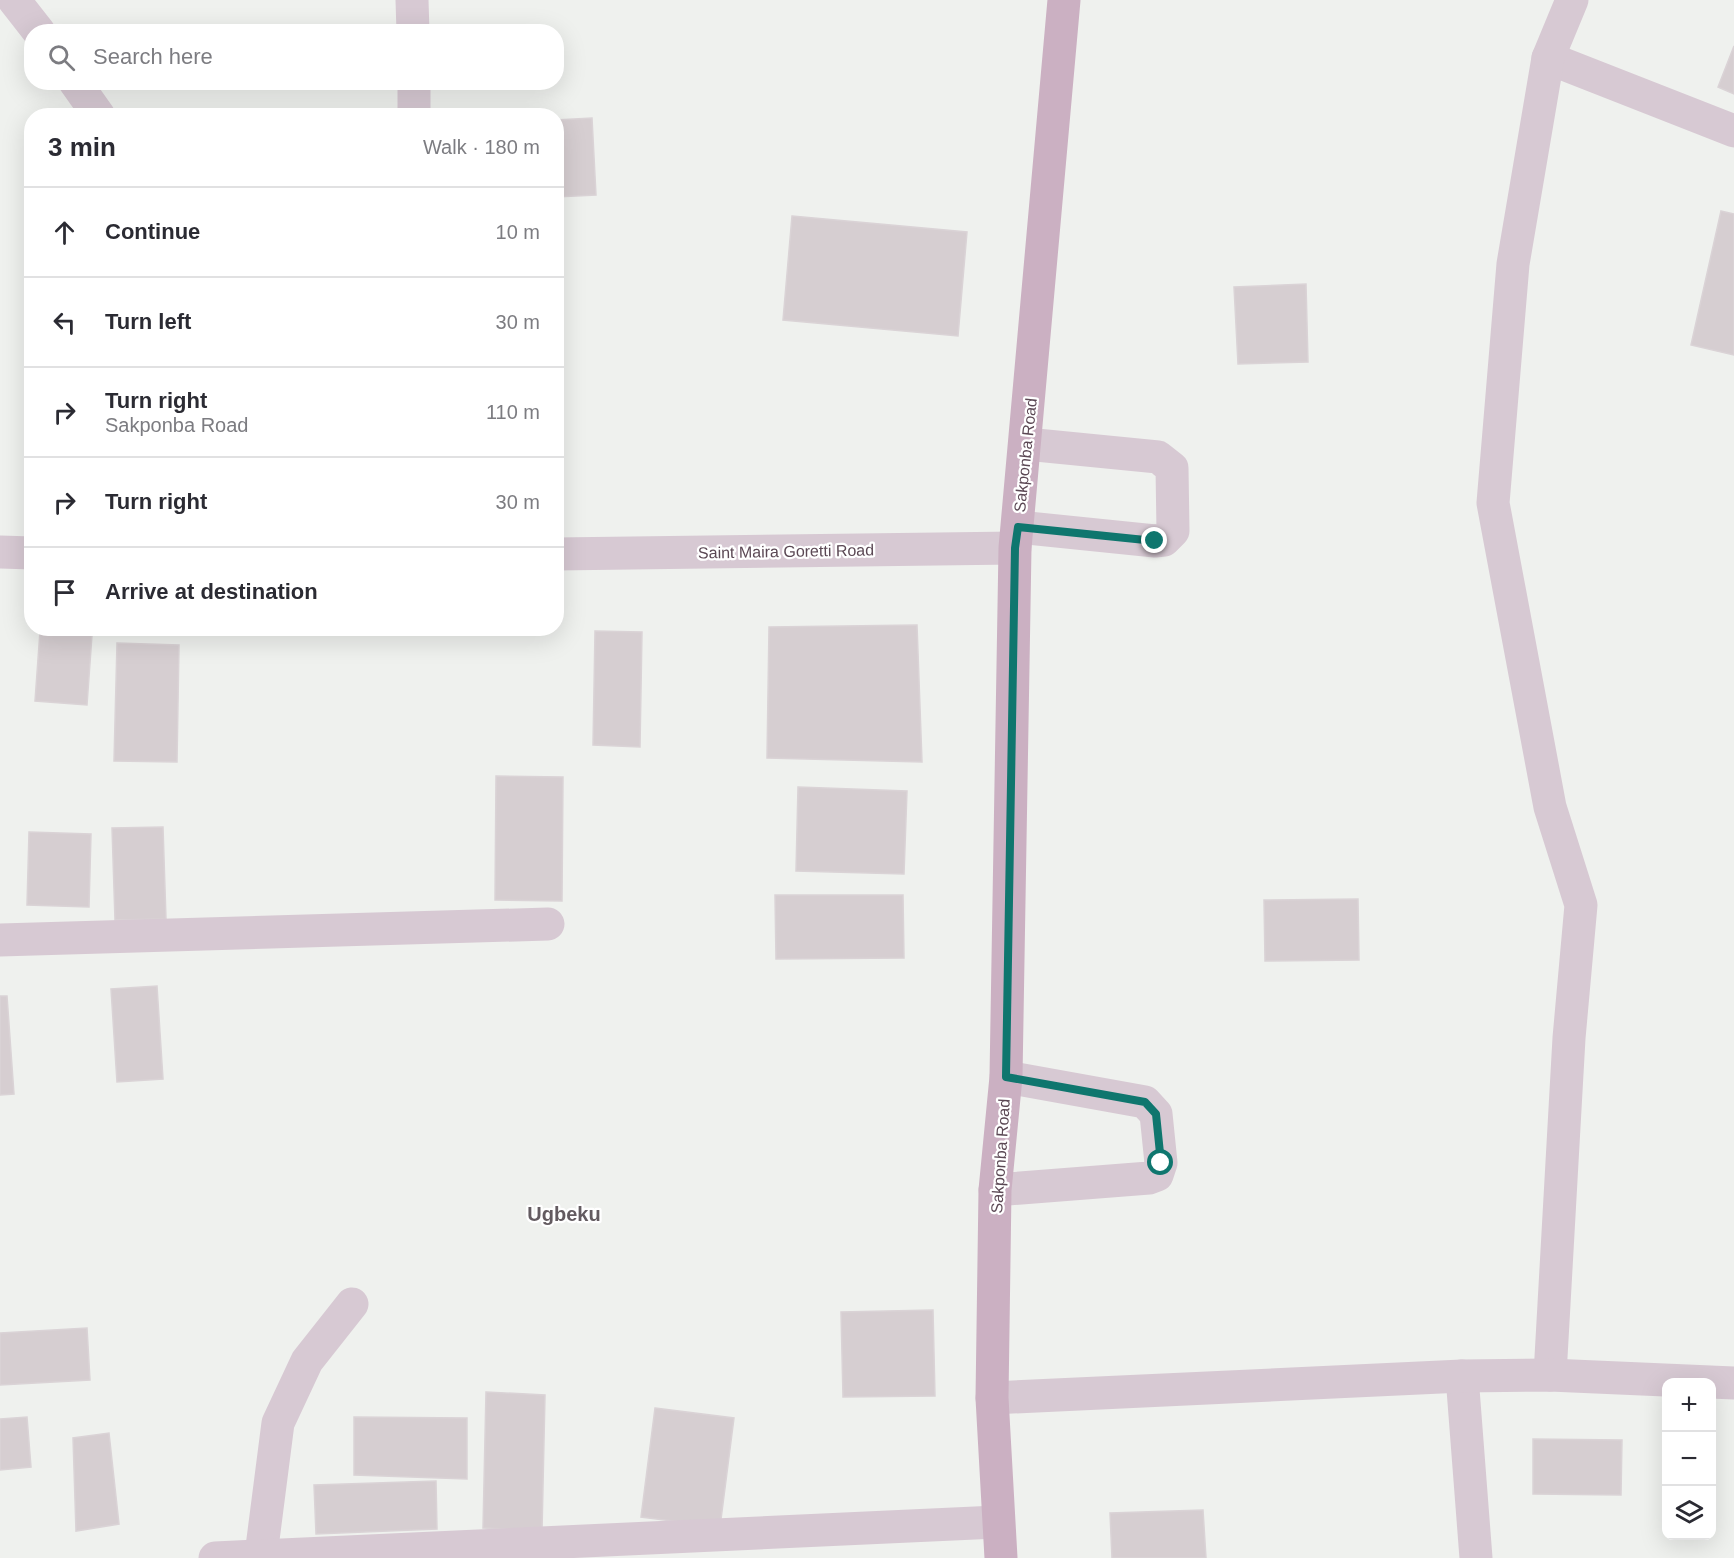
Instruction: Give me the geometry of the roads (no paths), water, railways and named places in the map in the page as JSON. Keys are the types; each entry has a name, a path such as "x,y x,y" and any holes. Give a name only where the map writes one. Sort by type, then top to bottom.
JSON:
{"main road":[{"name":"Sakponba Road","path":"1001,1558 997,1522 992,1398 996,1190 1006,1077 1016,537 1064,0"}],"street":[{"path":"14,0 33,24"},
{"path":"412,0 413,24"},
{"path":"1550,1376 1569,1038 1581,905 1550,807 1493,503 1513,264 1548,58 1572,0"},
{"path":"1548,58 1734,131"},
{"path":"81,90 93,108"},
{"path":"414,90 414,108"},
{"name":"Saint Maira Goretti Road","path":"564,554 1016,537 1155,541 1164,540 1173,531 1172,468 1158,457 1026,444"},
{"path":"0,552 24,553"},
{"path":"0,940 548,924"},
{"path":"996,1190 1149,1178 1157,1175 1161,1163 1156,1114 1145,1102 1006,1077"},
{"path":"261,1554 278,1423 308,1361 352,1304"},
{"path":"1462,1376 1476,1558"},
{"path":"992,1398 1462,1376 1550,1376 1734,1383"},
{"path":"215,1558 261,1554 997,1522"}],"district":[{"name":"Ugbeku","path":"564,1214"}]}
